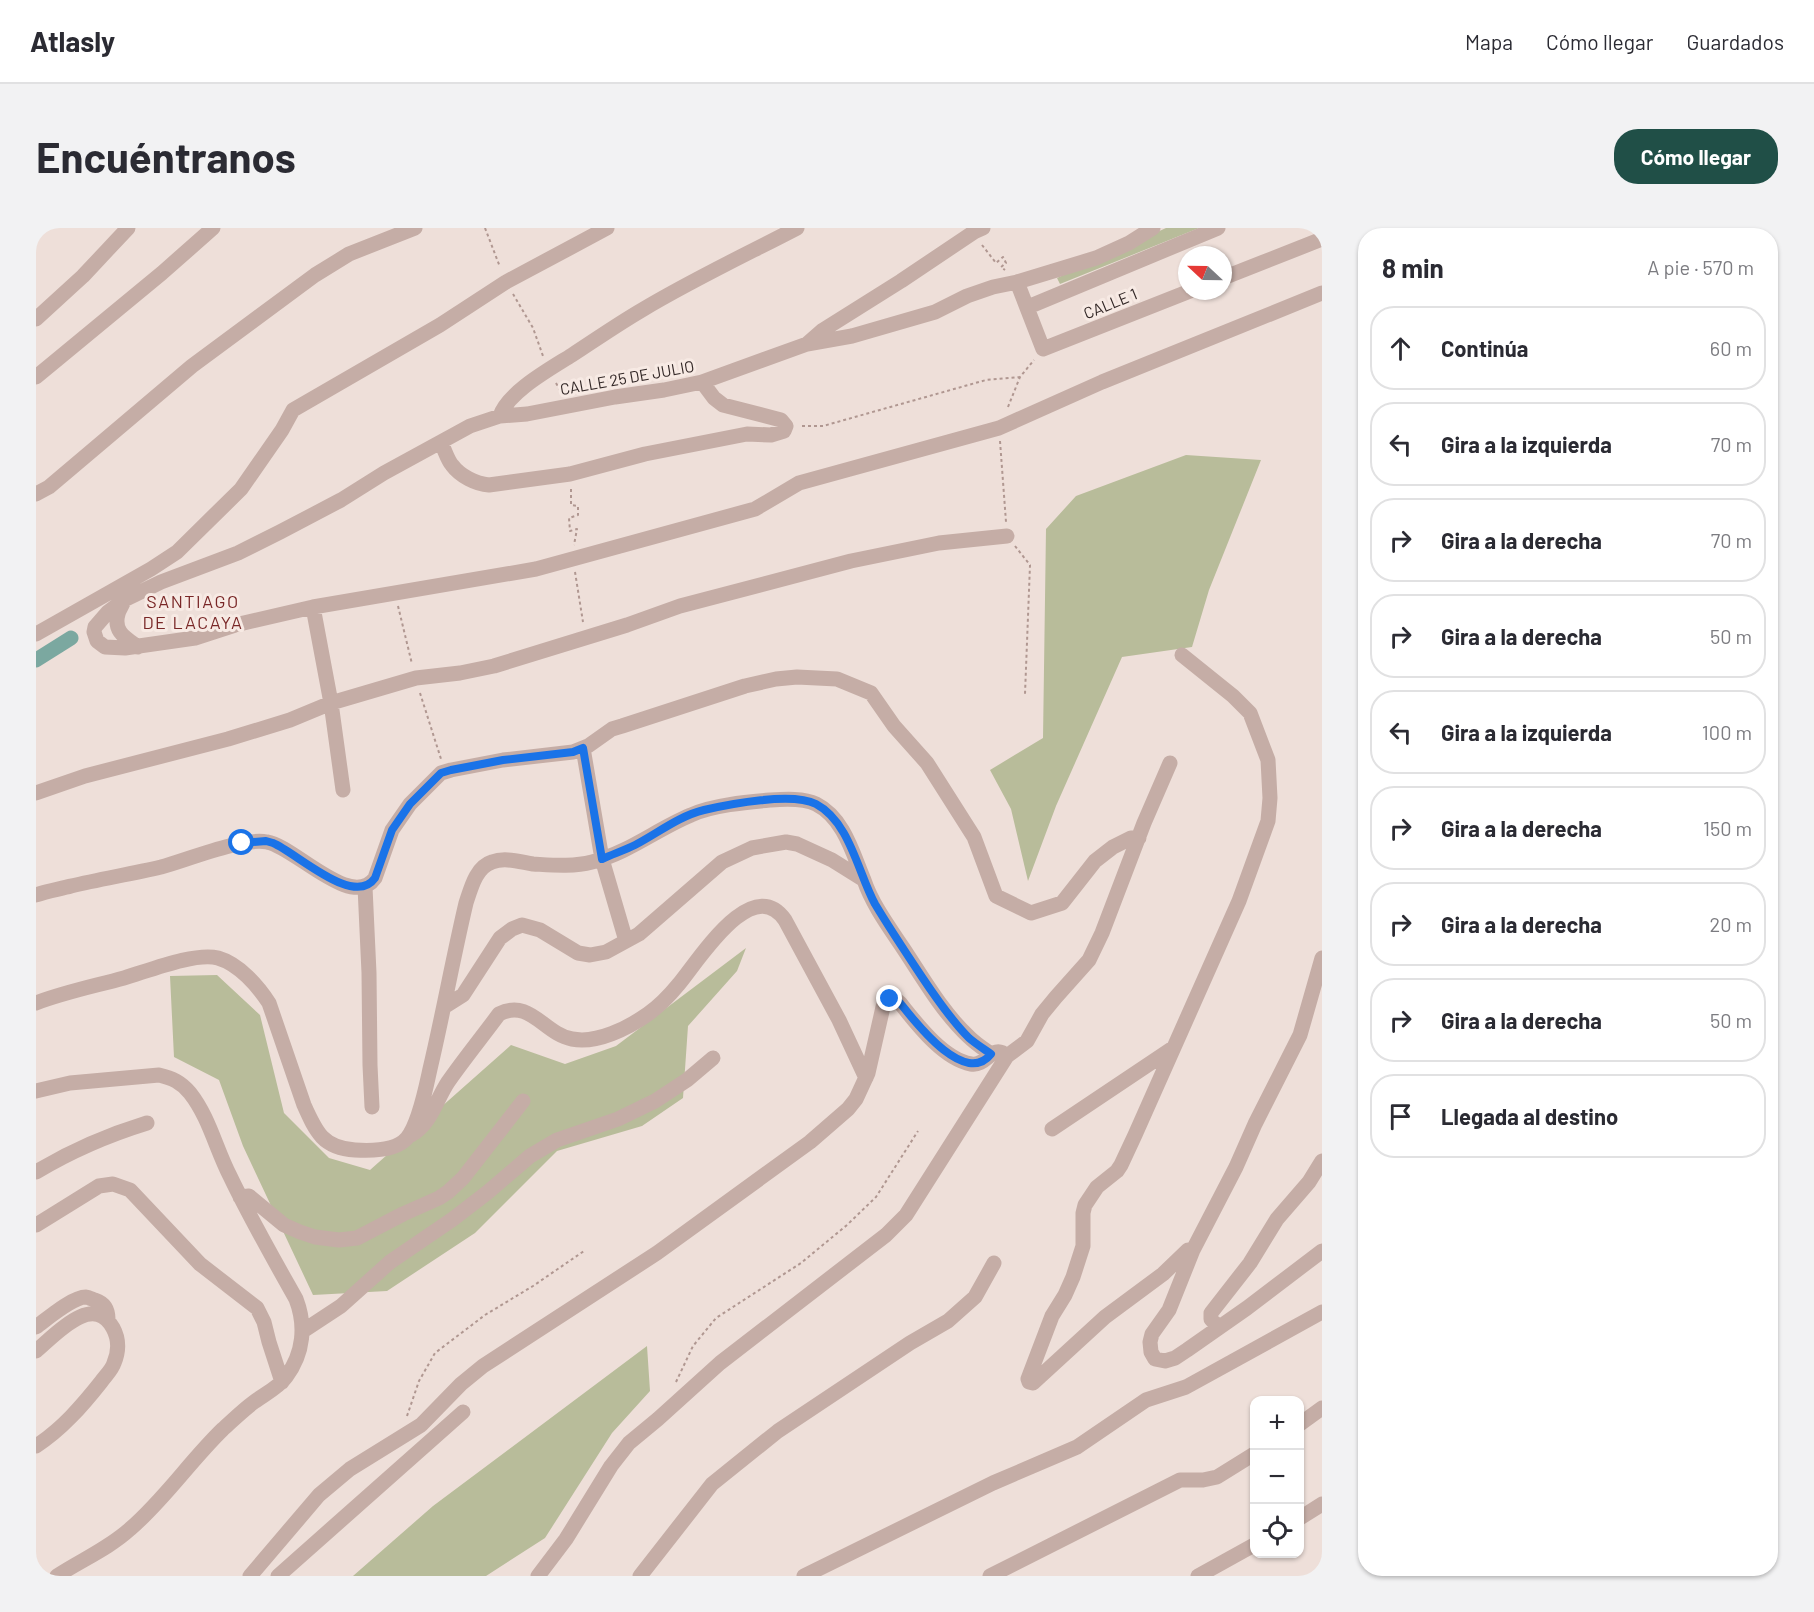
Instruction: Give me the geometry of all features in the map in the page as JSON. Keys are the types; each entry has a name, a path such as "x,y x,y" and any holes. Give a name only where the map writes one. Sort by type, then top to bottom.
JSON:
{"street":[{"path":"36,319 83,276 128,228"},
{"path":"36,377 213,228"},
{"path":"36,494 49,487 192,366 315,275 349,254 415,228"},
{"path":"36,634 177,552 205,527 241,489 293,410 440,325 506,282 607,228"},
{"path":"500,416 511,397 642,310 797,228"},
{"path":"807,344 823,330 982,228"},
{"name":"CALLE 25 DE JULIO","path":"138,647 100,645 95,638 94,629 115,606 124,600 161,582 238,553 280,532 341,501 470,426 500,416 527,414 702,382 807,344 852,336 929,314 993,286 1017,282 1096,258 1129,243 1153,228"},
{"path":"1028,307 1218,228"},
{"path":"1232,274 1322,239"},
{"path":"1017,282 1043,349"},
{"path":"124,600 117,617 118,629 125,639 138,647 195,638 235,625 313,607 536,569 573,560 755,509 800,483 999,428 1102,382 1322,293"},
{"name":"CALLE 1","path":"1043,349 1178,296"},
{"path":"441,443 452,465 471,480 489,484 570,474 645,454 747,434 771,435 784,430 786,426 774,417 723,405 714,398 702,382"},
{"path":"36,793 85,776 228,739 290,720 332,703 416,678 494,666 627,625 680,606 851,561 939,543 1007,536"},
{"path":"151,569 161,582"},
{"path":"313,607 332,703 343,790"},
{"path":"1182,656 1250,712 1268,760 1270,798 1268,821 1239,901 1121,1165 1097,1187 1085,1205 1084,1238 1079,1257 1065,1295 1052,1316 1028,1379 1029,1382 1033,1383 1110,1312 1163,1274 1188,1250 1193,1250"},
{"path":"36,895 162,866 242,843 266,841 279,846 334,881 351,887 365,887 375,878 392,830 410,804 441,773 503,760 573,752 598,741 612,729 745,686 797,677 837,679 871,693 894,726 927,763 974,837 996,896 1031,913 1062,903 1095,861 1113,847 1131,838 1139,838"},
{"path":"583,748 602,859 626,942"},
{"path":"538,1576 566,1539 611,1466 629,1443 720,1363 886,1235 906,1215 1007,1056 1027,1041 1042,1014 1089,960 1170,763"},
{"path":"408,1137 424,1095 466,903 471,887 482,868 491,862 501,860 552,865 585,864 636,844 679,820 704,810 751,801 800,800 816,804 837,821 867,888 890,929 934,995 962,1030 991,1054"},
{"path":"444,1007 463,995 500,939 512,929 522,925 540,930 578,953 590,955 606,952 639,934 722,862 752,848 786,842 797,844 832,860 864,880"},
{"path":"365,887 372,1107"},
{"path":"36,1003 91,985 200,957 218,958 242,973 269,1003 310,1119 328,1143 347,1149 381,1149 401,1143 418,1132 425,1124 448,1083 499,1014 508,1009 525,1012 570,1039 585,1040 608,1035 649,1014 678,985 727,925 742,913 767,906 777,911 785,920 839,1020 866,1078"},
{"path":"1322,958 1300,1035 1193,1250 1169,1310 1152,1334 1151,1352 1155,1359 1175,1358 1322,1251"},
{"path":"250,1576 320,1495 350,1469 421,1425 461,1384 483,1366 657,1253 810,1142 848,1109 856,1099 866,1078 884,1003 894,998 934,1042 960,1060 977,1065 993,1052 1000,1051 1007,1056"},
{"path":"1052,1129 1173,1048"},
{"path":"303,1331 341,1306 390,1262 453,1219 530,1156 557,1140 618,1119 655,1101 687,1080 713,1058"},
{"path":"36,1091 70,1083 159,1075 173,1078 182,1084 191,1094 203,1115 240,1197 296,1299 302,1314 303,1331 300,1350 282,1382 251,1404 224,1428 133,1527 114,1543 57,1576"},
{"path":"240,1197 251,1198 285,1225 300,1232 315,1237 339,1240 357,1238 448,1192 463,1178 522,1101"},
{"path":"36,1172 66,1154 123,1130 147,1123"},
{"path":"1218,1327 1211,1319 1211,1313 1250,1263 1277,1219 1309,1182 1322,1161"},
{"path":"36,1226 99,1186 113,1184 130,1190 200,1264 257,1308 264,1322 282,1382"},
{"path":"640,1576 712,1484 778,1431 910,1343 948,1321 975,1297 993,1263"},
{"path":"36,1327 67,1305 87,1297 104,1305 108,1319 119,1338 114,1365 81,1407 36,1446"},
{"path":"804,1576 993,1483 1077,1447 1146,1400 1186,1388 1322,1312"},
{"path":"36,1350 78,1316 94,1313 108,1319"},
{"path":"1304,1421 1322,1408"},
{"path":"278,1576 464,1412"},
{"path":"990,1576 1180,1480 1203,1480 1217,1477 1250,1456"},
{"path":"1304,1515 1322,1504"},
{"path":"1198,1576 1250,1547"}],"path":[{"path":"485,228 506,282 533,328 549,370 569,405"},
{"path":"982,228 979,243 996,263 1003,257 1006,263 1002,267 1007,273 1012,268 1014,273 1011,276 1017,282"},
{"path":"1025,694 1030,565 1007,536 999,428 1020,377 1043,349"},
{"path":"786,426 823,426 986,380 1020,377"},
{"path":"673,1388 693,1346 716,1317 801,1263 847,1226 876,1197 918,1131"},
{"path":"399,1438 419,1381 435,1353 485,1315 584,1251"}],"green space":[{"path":"1166,228 1199,228 1060,284 1057,278"},
{"path":"1186,455 1261,460 1209,590 1192,647 1122,657 1056,806 1028,881 1011,809 990,770 1043,738 1046,529 1076,496"},
{"path":"746,948 737,971 688,1026 683,1098 642,1126 557,1151 475,1233 387,1291 313,1295 243,1146 219,1080 174,1057 170,976 217,975 260,1015 284,1113 329,1158 370,1170 511,1045 565,1064 616,1046"},
{"path":"647,1346 650,1391 612,1433 545,1538 486,1576 353,1576 433,1506"}],"waterway":[{"path":"36,660 71,638"}],"district":[{"name":"SANTIAGO DE LACAYA","path":"193,611"}],"route":[{"path":"242,843 266,841 273,843 334,881 351,887 365,887 375,878 392,830 410,804 441,773 503,760 573,752 583,748 602,859 636,844 679,820 704,810 751,801 782,799 809,802 816,804 837,821 867,888 890,929 934,995 969,1038 991,1054 977,1065 960,1060 934,1042 900,1003 894,998 890,999"}]}
